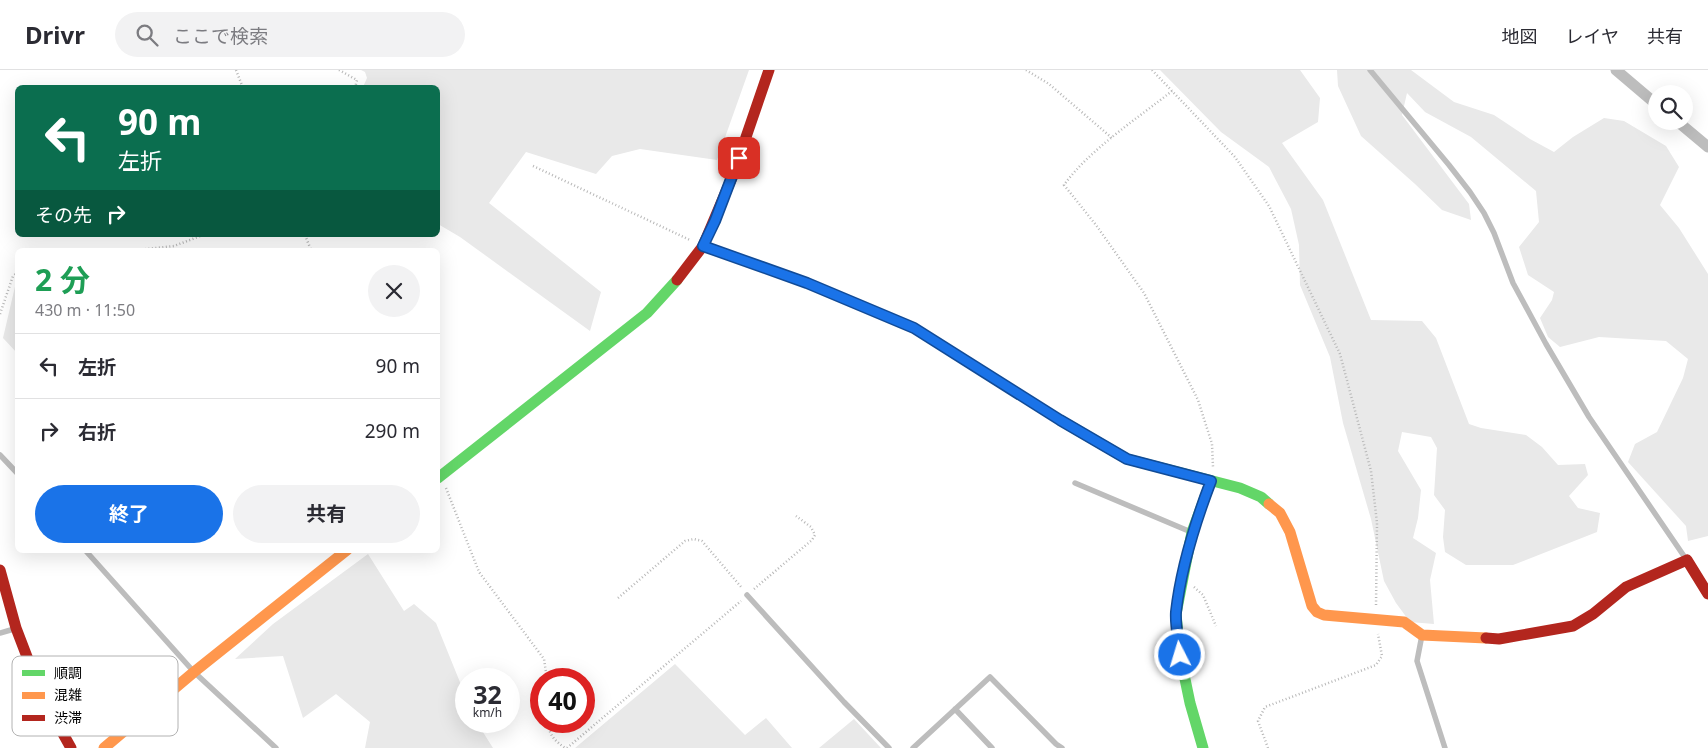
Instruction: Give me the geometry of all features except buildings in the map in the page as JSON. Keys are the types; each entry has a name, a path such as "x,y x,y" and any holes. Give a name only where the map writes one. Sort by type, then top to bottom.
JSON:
{"street":[{"path":"440,473 647,312 676,281 703,246 733,175 769,70"},
{"path":"1616,70 1648,97"},
{"path":"1688,130 1708,147"},
{"path":"1060,420 1127,459 1240,488 1261,497 1280,513 1290,532 1307,592 1312,606 1317,612 1338,617 1404,622 1422,635 1499,640 1573,626 1593,614 1626,587 1687,560 1708,594"},
{"path":"1203,748 1190,703 1180,655 1176,614 1192,532 1211,481"},
{"path":"178,686 343,553"},
{"path":"0,570 16,628 27,656"},
{"path":"64,736 71,748"},
{"path":"104,748 118,736"}],"lane":[{"path":"1370,70 1460,179 1484,213 1524,305 1565,376 1589,417 1687,560"},
{"path":"703,246 807,283 914,328 1060,420"},
{"path":"0,456 15,471"},
{"path":"1076,482 1192,532"},
{"path":"89,553 194,672 276,748"},
{"path":"748,595 844,702 889,748"},
{"path":"0,633 16,628"},
{"path":"1422,635 1417,661 1445,748"},
{"path":"913,748 990,677 1062,748"},
{"path":"955,709 992,748"}],"path":[{"path":"236,70 242,85"},
{"path":"339,70 358,80 356,85"},
{"path":"1026,70 1049,84 1112,138"},
{"path":"1152,70 1235,157 1270,206 1340,354 1371,471 1377,523 1376,619 1382,656 1376,665 1265,707 1258,721 1268,748"},
{"path":"1172,91 1112,138 1073,172 1064,185 1096,225 1144,293 1198,400 1212,444 1214,461 1211,481"},
{"path":"533,166 703,246"},
{"path":"156,248 174,246 198,237"},
{"path":"0,314 15,275"},
{"path":"440,476 479,572 544,659 545,668"},
{"path":"550,733 556,742 566,748 812,540 814,535 811,527 796,516"},
{"path":"618,598 684,541 694,539 702,542 748,595"},
{"path":"1182,581 1190,584 1203,595 1216,626"}],"shaded area":[{"path":"361,70 749,70 717,160 640,149 612,156 596,174 526,152 489,203 601,292 590,331 460,237 440,225 440,85 364,85 367,78 365,72"},
{"path":"1160,70 1300,70 1320,98 1318,122 1282,143 1323,200 1371,320 1422,321 1436,338 1469,424 1481,428 1526,435 1542,447 1558,465 1585,464 1588,475 1569,496 1578,508 1600,513 1597,532 1513,565 1466,565 1445,552 1443,537 1445,510 1434,495 1437,448 1431,437 1402,432 1398,451 1421,490 1418,518 1413,538 1436,553 1430,580 1434,624 1410,622 1396,603 1384,581 1371,519 1343,423 1330,357 1300,285 1299,245 1291,209 1269,167 1221,132"},
{"path":"1337,70 1411,70 1454,102 1494,115 1530,139 1554,152 1573,137 1604,118 1624,121 1666,146 1679,167 1660,205 1679,228 1708,274 1708,536 1688,541 1686,526 1628,462 1635,444 1657,432 1683,378 1688,359 1666,341 1599,337 1560,347 1548,337 1540,318 1552,300 1554,292 1528,275 1519,247 1539,222 1536,191 1471,137 1425,112 1407,93 1402,115 1469,204 1471,220 1442,210 1361,136 1338,86"},
{"path":"15,287 15,351 3,338"},
{"path":"368,554 404,611 414,604 436,623 455,670 455,733 484,733 493,748 365,748 370,722 336,694 303,718 283,656 235,659 273,624"},
{"path":"675,664 745,735 766,718 792,748 575,748"},
{"path":"854,719 881,748 819,748"}],"traffic: fast":[{"path":"440,476 647,313 677,280"},
{"path":"1060,420 1127,459 1240,488 1261,497 1269,504"},
{"path":"1203,748 1190,703 1180,655 1176,614 1192,532 1211,481"}],"traffic: slow":[{"path":"1269,504 1280,513 1290,532 1312,606 1317,612 1324,615 1404,622 1422,635 1486,638"},
{"path":"178,686 343,553"},
{"path":"104,748 118,736"}],"traffic: jam":[{"path":"677,280 703,246 733,175 769,70"},
{"path":"1486,638 1499,639 1573,626 1593,614 1626,587 1687,560 1708,594"},
{"path":"0,570 16,628 27,656"},
{"path":"64,736 71,748"}],"route":[{"path":"739,158 715,221 703,246 807,283 914,328 1060,420 1127,459 1211,481 1192,532 1182,576 1176,614 1180,655"}]}
